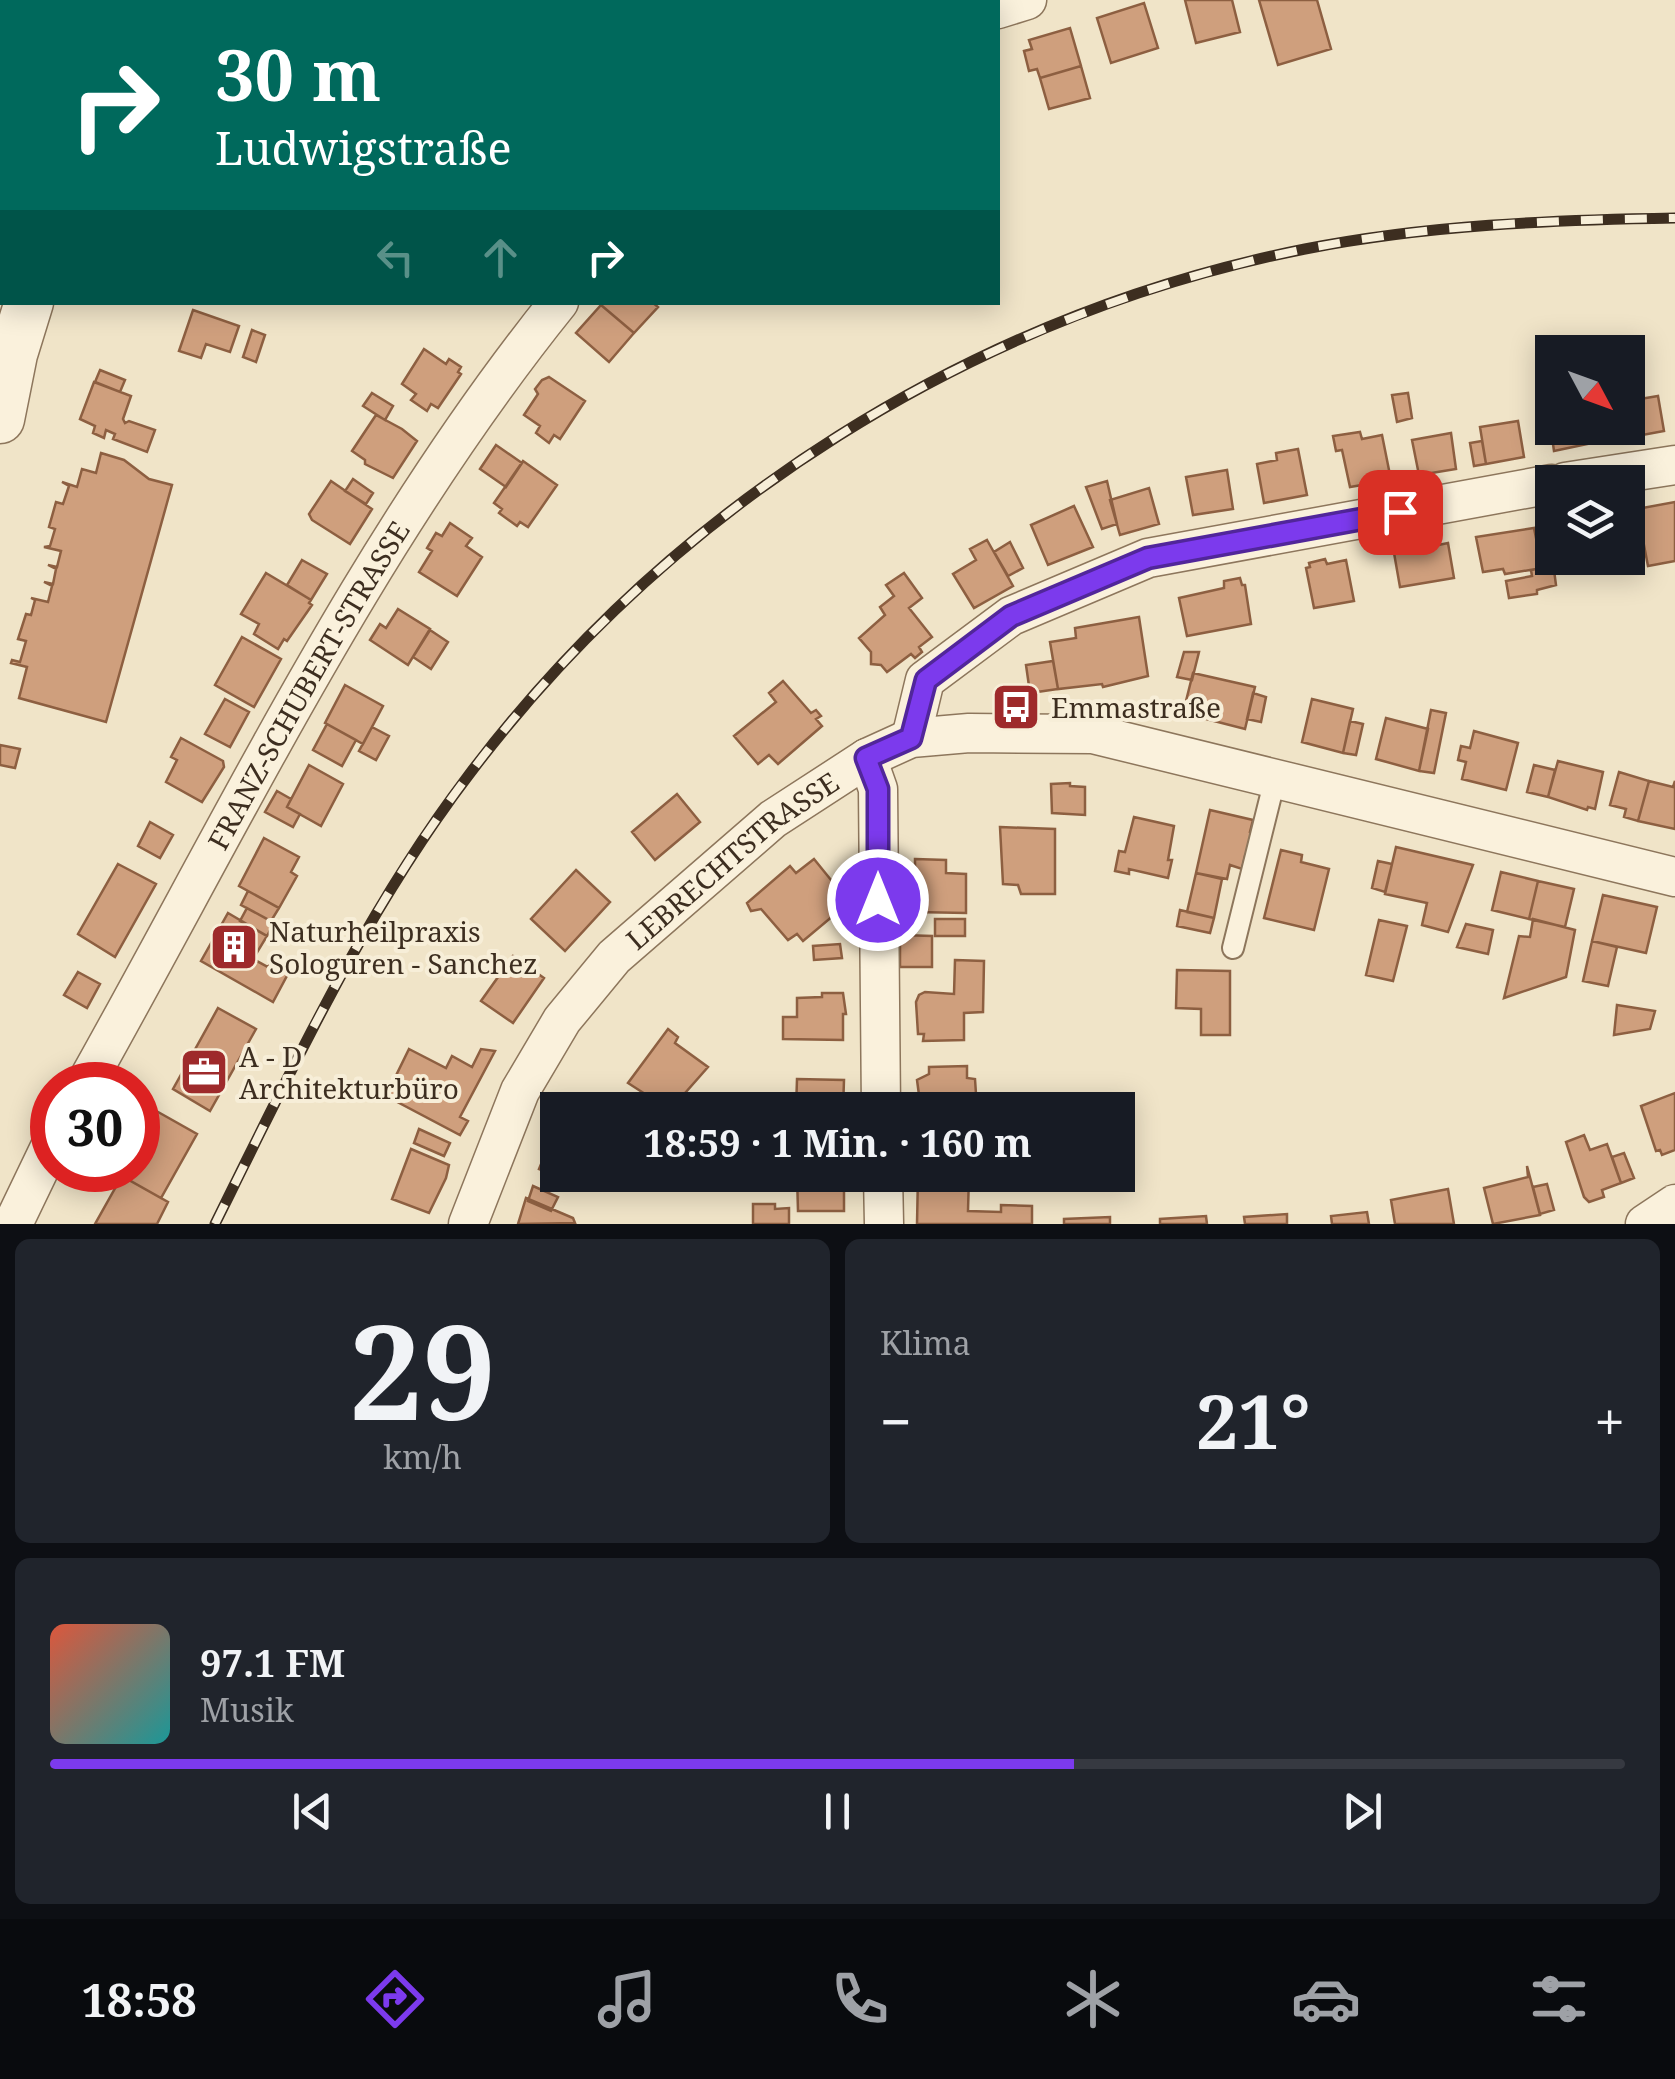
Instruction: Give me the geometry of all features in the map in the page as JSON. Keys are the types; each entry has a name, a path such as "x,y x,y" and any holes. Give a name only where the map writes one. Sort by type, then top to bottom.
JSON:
{"street":[{"path":"1000,8 1026,0"},
{"path":"0,419 7,353 28,305"},
{"name":"FRANZ-SCHUBERT-STRASSE","path":"98,1062 218,842 386,551 514,359 557,305"},
{"path":"1645,470 1675,465"},
{"path":"911,738 926,680 1011,616 1148,558 1535,487"},
{"name":"LEBRECHTSTRASSE","path":"468,1224 520,1091 562,1020 614,956 773,819 866,758 911,738 969,732 1092,734 1675,876"},
{"path":"866,758 878,789 881,1092"},
{"path":"9,1220 30,1182"},
{"path":"883,1192 884,1224"},
{"path":"1646,1224 1675,1204"}],"lane":[{"path":"1233,948 1275,779"}],"building":[{"path":"1185,0 1232,0 1240,32 1196,43"},
{"path":"1259,0 1317,0 1331,49 1278,65"},
{"path":"1144,3 1158,48 1111,63 1097,18"},
{"path":"1070,28 1081,66 1040,78 1037,69 1029,71 1024,51 1032,49 1029,40"},
{"path":"1081,66 1090,98 1049,109 1040,78"},
{"path":"601,305 658,307 634,333"},
{"path":"601,305 634,333 609,362 576,333"},
{"path":"193,310 239,326 230,352 206,344 201,358 179,351"},
{"path":"252,330 265,335 256,362 243,357"},
{"path":"424,349 446,364 449,359 461,367 461,374 438,408 431,404 427,411 411,400 416,394 402,384"},
{"path":"100,370 125,380 120,392 95,382"},
{"path":"549,377 585,401 560,439 554,435 549,443 536,433 540,426 524,415 538,394 535,389"},
{"path":"94,382 131,396 123,419 125,423 155,430 147,452 113,439 115,434 106,430 104,438 93,433 95,426 80,419"},
{"path":"372,393 393,406 385,420 363,406"},
{"path":"1408,393 1412,418 1397,422 1392,395"},
{"path":"1658,396 1664,431 1645,434 1645,398"},
{"path":"376,415 417,441 393,478 365,464 352,451"},
{"path":"1518,421 1524,457 1486,464 1480,427"},
{"path":"1360,432 1362,439 1382,435 1391,480 1350,487 1342,450 1336,451 1333,436"},
{"path":"1451,433 1456,469 1419,475 1412,440"},
{"path":"1482,441 1486,464 1474,466 1470,443"},
{"path":"496,445 522,463 506,487 480,469"},
{"path":"1553,445 1582,445 1554,451"},
{"path":"1298,449 1307,495 1264,503 1257,464 1277,460 1276,453"},
{"path":"101,453 124,460 149,479 172,485 106,722 19,698 27,667 11,663 20,662 26,641 18,639 26,614 31,615 35,600 31,598 48,602 52,586 44,582 53,584 56,569 48,565 57,567 61,551 44,547 50,546 55,529 49,527 56,502 63,504 69,486 62,482 77,487 82,469 96,473"},
{"path":"523,461 557,485 528,527 520,522 517,526 499,513 502,509 494,503"},
{"path":"1227,470 1233,509 1193,515 1186,477"},
{"path":"353,479 373,493 366,504 345,491"},
{"path":"331,481 372,509 350,544 312,520 309,514"},
{"path":"1107,481 1117,524 1102,529 1086,487"},
{"path":"1149,488 1159,524 1120,535 1110,500"},
{"path":"1675,502 1675,561 1648,566 1645,508"},
{"path":"1074,506 1093,547 1048,565 1031,525"},
{"path":"450,523 472,538 466,546 482,557 457,596 419,572 432,551 427,548 436,533 442,536"},
{"path":"1534,528 1535,569 1505,574 1503,569 1483,572 1476,537"},
{"path":"987,540 1013,586 974,608 953,574 976,560 970,549"},
{"path":"1010,542 1023,568 1008,576 994,552"},
{"path":"1403,542 1414,550 1448,543 1454,578 1400,587 1394,553"},
{"path":"1325,559 1327,564 1346,560 1354,601 1314,608 1306,568 1309,563"},
{"path":"302,560 327,574 311,600 287,585"},
{"path":"1535,569 1535,575 1555,575 1556,585 1537,590 1537,594 1509,598 1506,581 1532,576 1531,570"},
{"path":"266,573 311,600 312,605 278,649 254,634 259,624 241,614"},
{"path":"904,573 922,598 909,608 932,637 919,647 922,652 915,658 911,654 887,672 881,665 871,664 871,652 859,638 885,615 880,607 894,596 886,585"},
{"path":"1240,578 1245,585 1251,624 1187,636 1179,598 1224,588 1224,581"},
{"path":"398,609 430,629 408,665 370,640 380,624 386,628"},
{"path":"1139,617 1148,676 1103,687 1102,684 1058,689 1050,642 1076,638 1075,628"},
{"path":"430,630 448,642 431,669 413,657"},
{"path":"242,637 281,659 254,707 215,685"},
{"path":"1184,652 1199,652 1192,680 1177,677"},
{"path":"1053,661 1058,689 1030,693 1026,665"},
{"path":"1193,673 1255,687 1245,729 1183,713"},
{"path":"783,681 811,713 816,710 821,716 816,719 822,726 778,764 769,755 758,764 734,736 776,702 769,693"},
{"path":"345,685 383,706 363,744 325,723"},
{"path":"1253,693 1266,697 1261,722 1247,719"},
{"path":"225,699 249,712 230,747 205,734"},
{"path":"1312,699 1353,709 1343,753 1302,742"},
{"path":"1431,710 1446,713 1434,773 1419,771"},
{"path":"1386,718 1428,729 1419,771 1376,759"},
{"path":"1350,721 1363,724 1356,755 1343,753"},
{"path":"327,724 356,740 342,766 313,750"},
{"path":"372,727 389,736 376,760 359,751"},
{"path":"1474,731 1518,743 1506,790 1462,779 1466,762 1458,760 1461,746 1470,748"},
{"path":"181,738 223,761 224,767 202,802 166,782 177,760 171,757"},
{"path":"0,745 20,749 15,768 0,765"},
{"path":"1558,761 1603,772 1595,809 1548,797"},
{"path":"309,765 343,784 321,826 287,807"},
{"path":"1534,765 1555,770 1548,797 1527,792"},
{"path":"1619,772 1649,781 1638,821 1624,817 1626,809 1610,805"},
{"path":"1649,781 1673,787 1675,781 1675,829 1638,821"},
{"path":"1051,784 1085,787 1085,815 1052,813"},
{"path":"277,791 291,799 287,807 300,814 293,827 265,812"},
{"path":"677,794 700,822 655,860 632,832"},
{"path":"1210,810 1253,820 1250,832 1257,834 1251,858 1245,856 1242,869 1230,865 1227,879 1196,873"},
{"path":"1134,817 1174,826 1168,878 1129,869 1129,874 1115,871 1119,851 1125,852"},
{"path":"150,822 173,835 160,858 138,846"},
{"path":"1000,827 1055,829 1055,894 1021,894 1018,885 1003,884"},
{"path":"264,838 299,857 291,872 297,876 279,908 239,886"},
{"path":"1396,847 1473,865 1448,932 1422,925 1427,903 1385,894"},
{"path":"1281,850 1302,855 1301,862 1329,869 1314,930 1264,918"},
{"path":"814,859 844,896 835,903 840,910 803,941 797,934 788,940 761,909 751,911 747,903 790,866 796,873"},
{"path":"915,859 946,860 946,873 966,874 966,913 915,912"},
{"path":"1378,861 1392,864 1385,892 1372,888"},
{"path":"118,864 156,884 115,957 78,934"},
{"path":"576,870 610,902 565,951 531,919"},
{"path":"1501,872 1538,881 1529,919 1492,910"},
{"path":"1196,873 1222,879 1214,918 1187,912"},
{"path":"1538,881 1574,889 1565,927 1529,919"},
{"path":"248,891 279,908 271,921 241,905"},
{"path":"1603,895 1657,907 1646,953 1592,941"},
{"path":"247,908 274,923 267,936 240,921"},
{"path":"1180,910 1214,918 1210,933 1177,926"},
{"name":"Naturheilpraxis Sologuren - Sanchez","path":"228,913 267,936 253,959 268,967 274,958 275,964 289,972 273,1002 201,961"},
{"path":"935,919 965,919 965,936 935,936"},
{"path":"1533,919 1575,930 1566,977 1504,998 1519,936 1530,937"},
{"path":"1379,920 1407,926 1393,981 1366,975"},
{"path":"1466,924 1493,930 1488,954 1457,947"},
{"path":"900,935 932,936 932,967 900,967"},
{"path":"1592,941 1617,947 1608,986 1583,981"},
{"path":"840,944 842,958 814,960 813,946"},
{"path":"513,956 544,978 513,1023 481,1001"},
{"path":"955,960 984,961 983,1012 964,1013 964,1040 923,1041 924,1034 918,1034 916,1002 925,992 954,994"},
{"path":"1177,970 1230,971 1230,1035 1201,1035 1201,1009 1176,1008"},
{"path":"78,972 100,984 87,1008 64,995"},
{"path":"822,993 843,993 843,1040 783,1039 783,1017 797,1017 797,998 822,997"},
{"path":"1617,1005 1655,1011 1650,1029 1614,1035"},
{"path":"218,1008 256,1029 210,1111 173,1089"},
{"path":"668,1029 678,1037 675,1043 708,1067 686,1092 642,1092 628,1083"},
{"path":"409,1049 446,1068 452,1056 472,1067 481,1049 495,1051 460,1117 468,1121 460,1135 386,1096"},
{"path":"967,1066 967,1078 975,1079 976,1092 919,1092 917,1080 929,1074 929,1067"},
{"path":"797,1079 844,1080 844,1092 797,1092"},
{"path":"1675,1093 1675,1150 1662,1155 1660,1150 1656,1151 1641,1106"},
{"path":"160,1113 197,1134 161,1198 150,1192 160,1192"},
{"path":"419,1129 450,1143 444,1156 414,1143"},
{"path":"1584,1135 1590,1150 1607,1144 1621,1183 1602,1190 1604,1197 1589,1202 1566,1142"},
{"path":"411,1149 449,1165 429,1213 392,1199"},
{"path":"1624,1153 1634,1178 1621,1183 1612,1157"},
{"path":"1527,1166 1540,1215 1493,1224 1484,1188 1528,1177"},
{"path":"1547,1184 1554,1210 1540,1214 1533,1187"},
{"path":"533,1186 558,1197 551,1211 528,1201"},
{"path":"1448,1189 1454,1224 1395,1224 1391,1200"},
{"path":"113,1192 150,1192 168,1202 157,1224 95,1224"},
{"path":"797,1192 844,1192 844,1211 798,1211"},
{"path":"918,1192 969,1192 968,1211 1001,1212 1001,1205 1032,1206 1032,1224 917,1224"},
{"path":"526,1198 573,1218 575,1223 518,1224"},
{"path":"753,1204 789,1208 789,1224 753,1224"},
{"path":"1367,1212 1369,1224 1332,1224 1331,1216"},
{"path":"1287,1214 1287,1224 1245,1224 1244,1217"},
{"path":"1206,1216 1207,1224 1160,1224 1160,1219"},
{"path":"1110,1217 1110,1224 1064,1224 1064,1219"}],"railway":[{"path":"215,1224 362,938 430,828 468,776 549,679 638,589 735,508 838,436 948,374 1063,321 1182,280 1305,249 1397,234 1536,222 1675,218"}],"place":[{"name":"Emmastraße","path":"1016,707"},
{"name":"Naturheilpraxis Sologuren - Sanchez","path":"234,947"},
{"name":"A - D Architekturbüro","path":"204,1072"}],"route":[{"path":"878,900 878,789 866,758 911,738 926,680 1011,616 1148,558 1400,512"}]}
